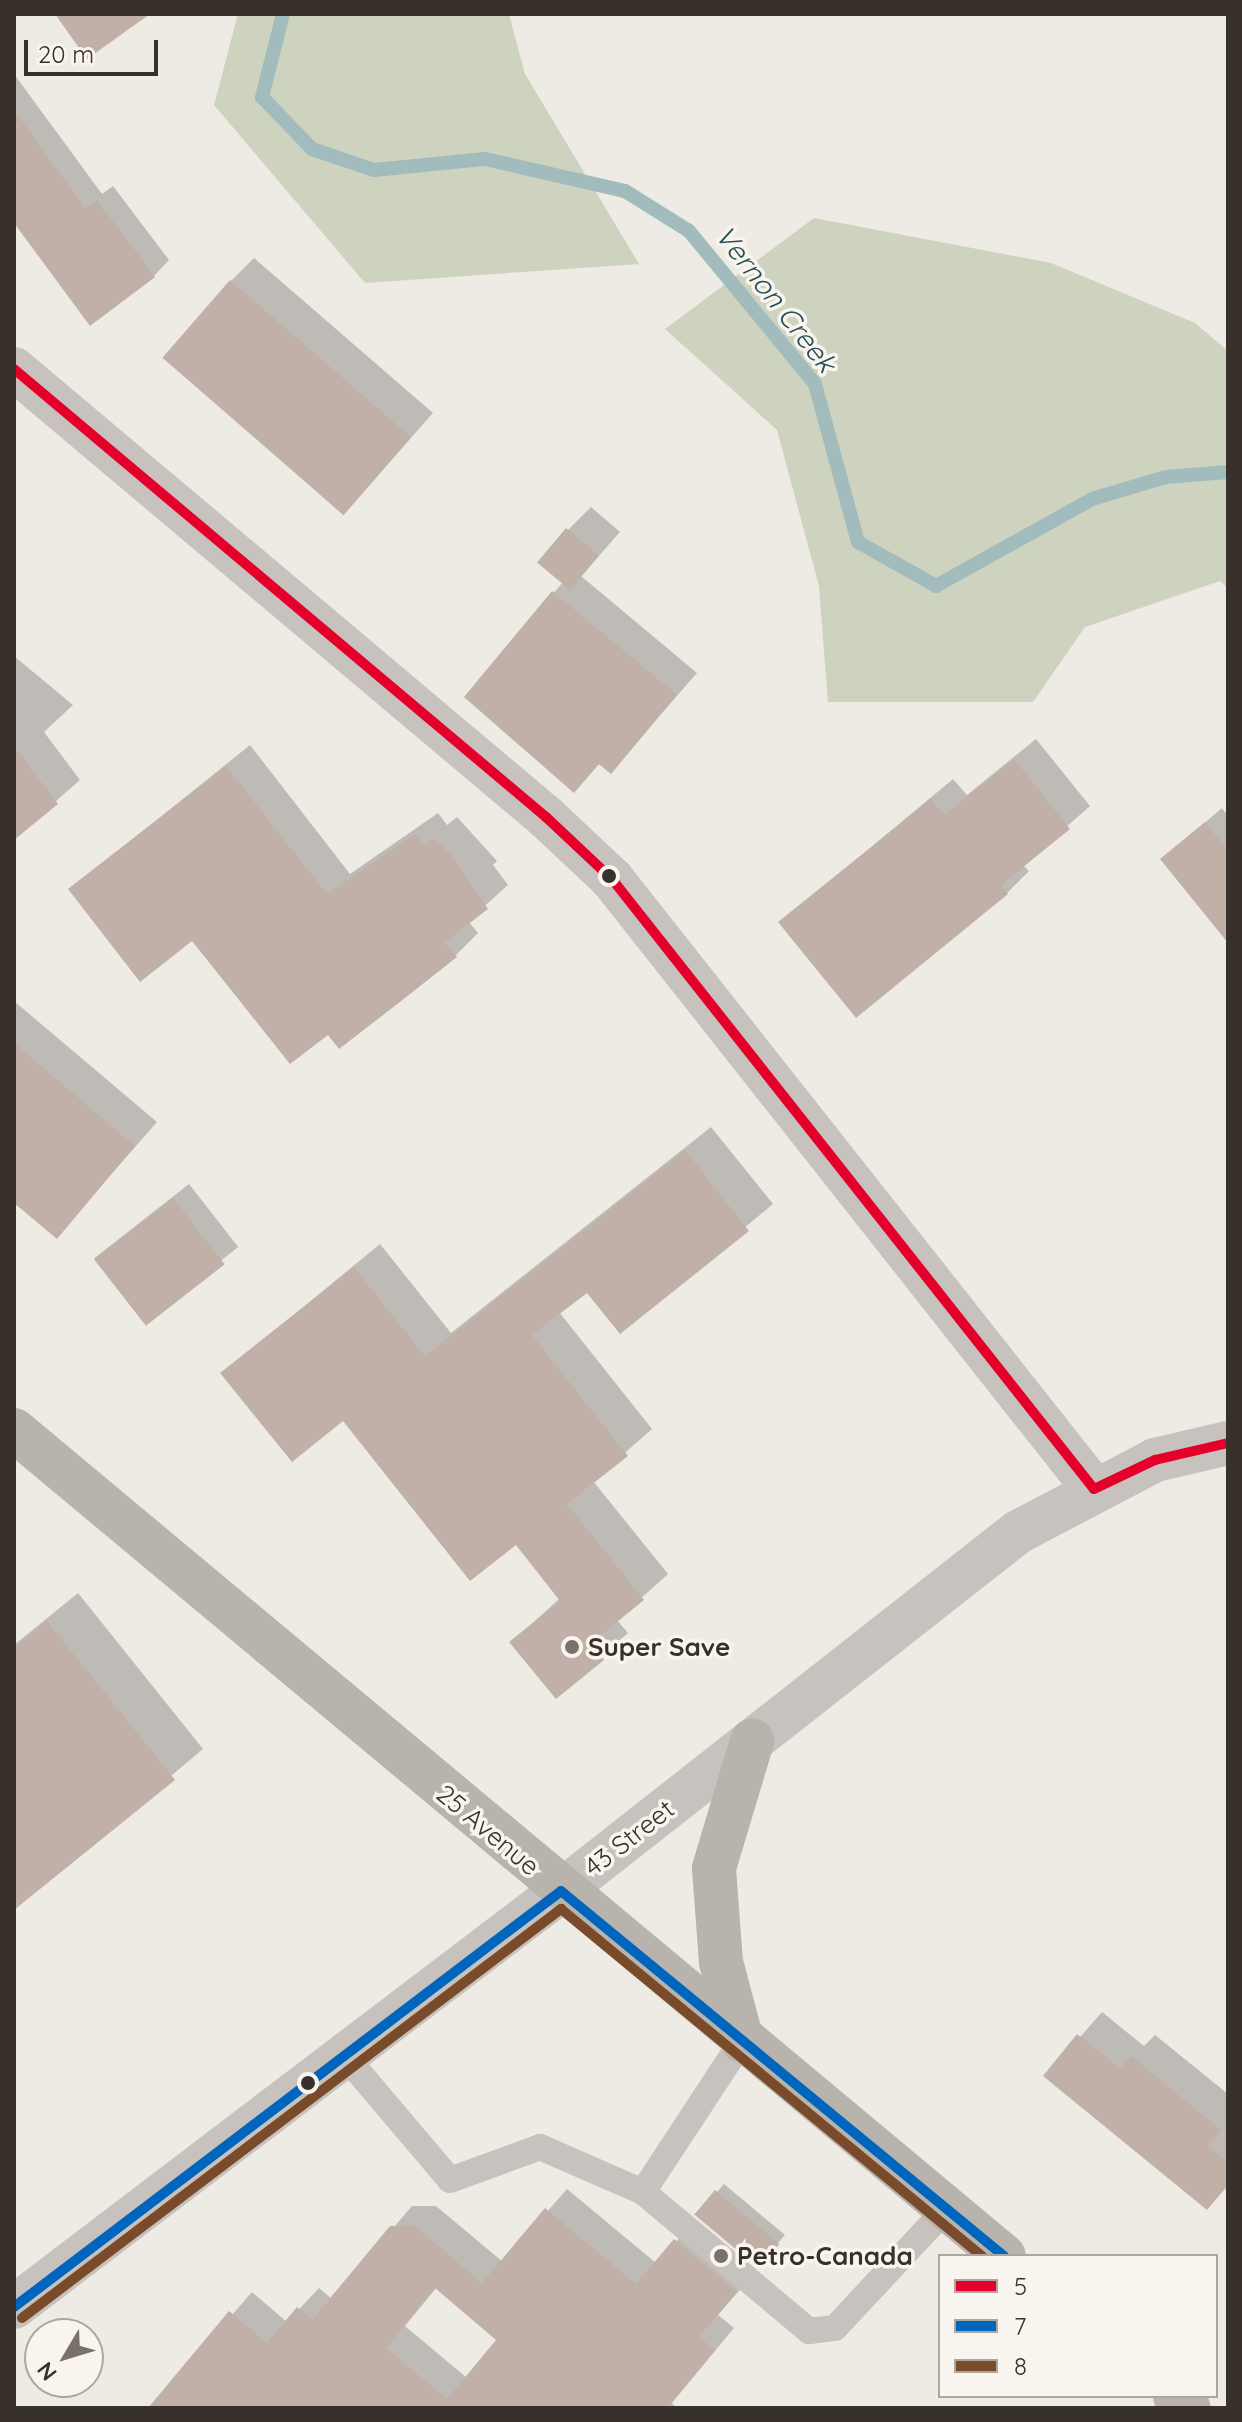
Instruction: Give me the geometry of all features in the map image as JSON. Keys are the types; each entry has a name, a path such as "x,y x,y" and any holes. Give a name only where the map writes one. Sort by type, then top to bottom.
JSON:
{"main road":[{"name":"25 Avenue","path":"14,1430 561,1891 1002,2254"},
{"path":"742,2041 721,1962 714,1868 752,1741"}],"street":[{"path":"14,369 546,817 612,879 1094,1489"},
{"name":"43 Street","path":"20,2288 345,2056 561,1891 1018,1532 1094,1489 1155,1460 1228,1443"}],"lane":[{"path":"643,2192 742,2041"},
{"path":"345,2056 450,2180 540,2147 643,2192 809,2331 835,2328 946,2209"}],"green space":[{"path":"238,14 509,14 525,74 639,264 365,283 214,105"},
{"path":"814,218 1051,263 1195,323 1228,351 1228,588 1220,581 1085,627 1033,702 828,702 819,586 777,430 665,329"}],"building":[{"path":"55,14 150,14 87,59"},
{"path":"14,110 85,208 97,200 155,277 90,326 14,223"},
{"path":"230,280 411,437 344,515 162,358"},
{"path":"566,528 599,556 570,590 537,562"},
{"path":"552,591 677,695 611,774 599,764 574,793 464,697"},
{"path":"14,746 58,804 14,840"},
{"path":"1014,759 1070,829 1001,885 1008,894 856,1018 778,922 931,799 944,815"},
{"path":"226,766 327,894 415,834 424,846 434,838 454,858 488,909 445,942 457,957 396,1005 339,1049 328,1035 290,1064 192,941 140,982 68,889"},
{"path":"1205,822 1228,851 1228,943 1160,859"},
{"path":"14,1043 135,1146 57,1239 14,1203"},
{"path":"685,1150 749,1231 620,1334 587,1293 532,1335 628,1456 567,1504 644,1600 591,1643 604,1660 556,1699 509,1642 560,1601 516,1545 470,1581 343,1421 292,1462 220,1373 354,1267 425,1356"},
{"path":"173,1198 225,1264 146,1326 94,1260"},
{"path":"47,1621 175,1780 14,1910 14,1648"},
{"path":"1077,2034 1120,2068 1131,2056 1221,2130 1208,2146 1228,2163 1228,2185 1207,2210 1043,2076"},
{"path":"715,2190 779,2244 759,2269 694,2215"},
{"path":"545,2208 636,2284 674,2239 737,2292 699,2337 715,2350 667,2408 148,2408 229,2311 267,2343 297,2307 312,2320 390,2226 415,2226 482,2283","holes":["435,2288 496,2340 447,2399 386,2348"]}],"waterway":[{"name":"Vernon Creek","path":"283,14 262,97 312,149 374,170 485,159 625,191 689,231 815,384 858,542 936,586 1092,499 1166,477 1228,472"}],"transit line":[{"name":"5","path":"14,369 546,817 612,879 1094,1489 1155,1460 1228,1443"},
{"name":"7","path":"14,2307 561,1891 1002,2254"},
{"name":"8","path":"22,2318 561,1909 980,2254"}],"place":[{"name":"Super Save","path":"572,1647"},
{"name":"Petro-Canada","path":"721,2256"}]}
